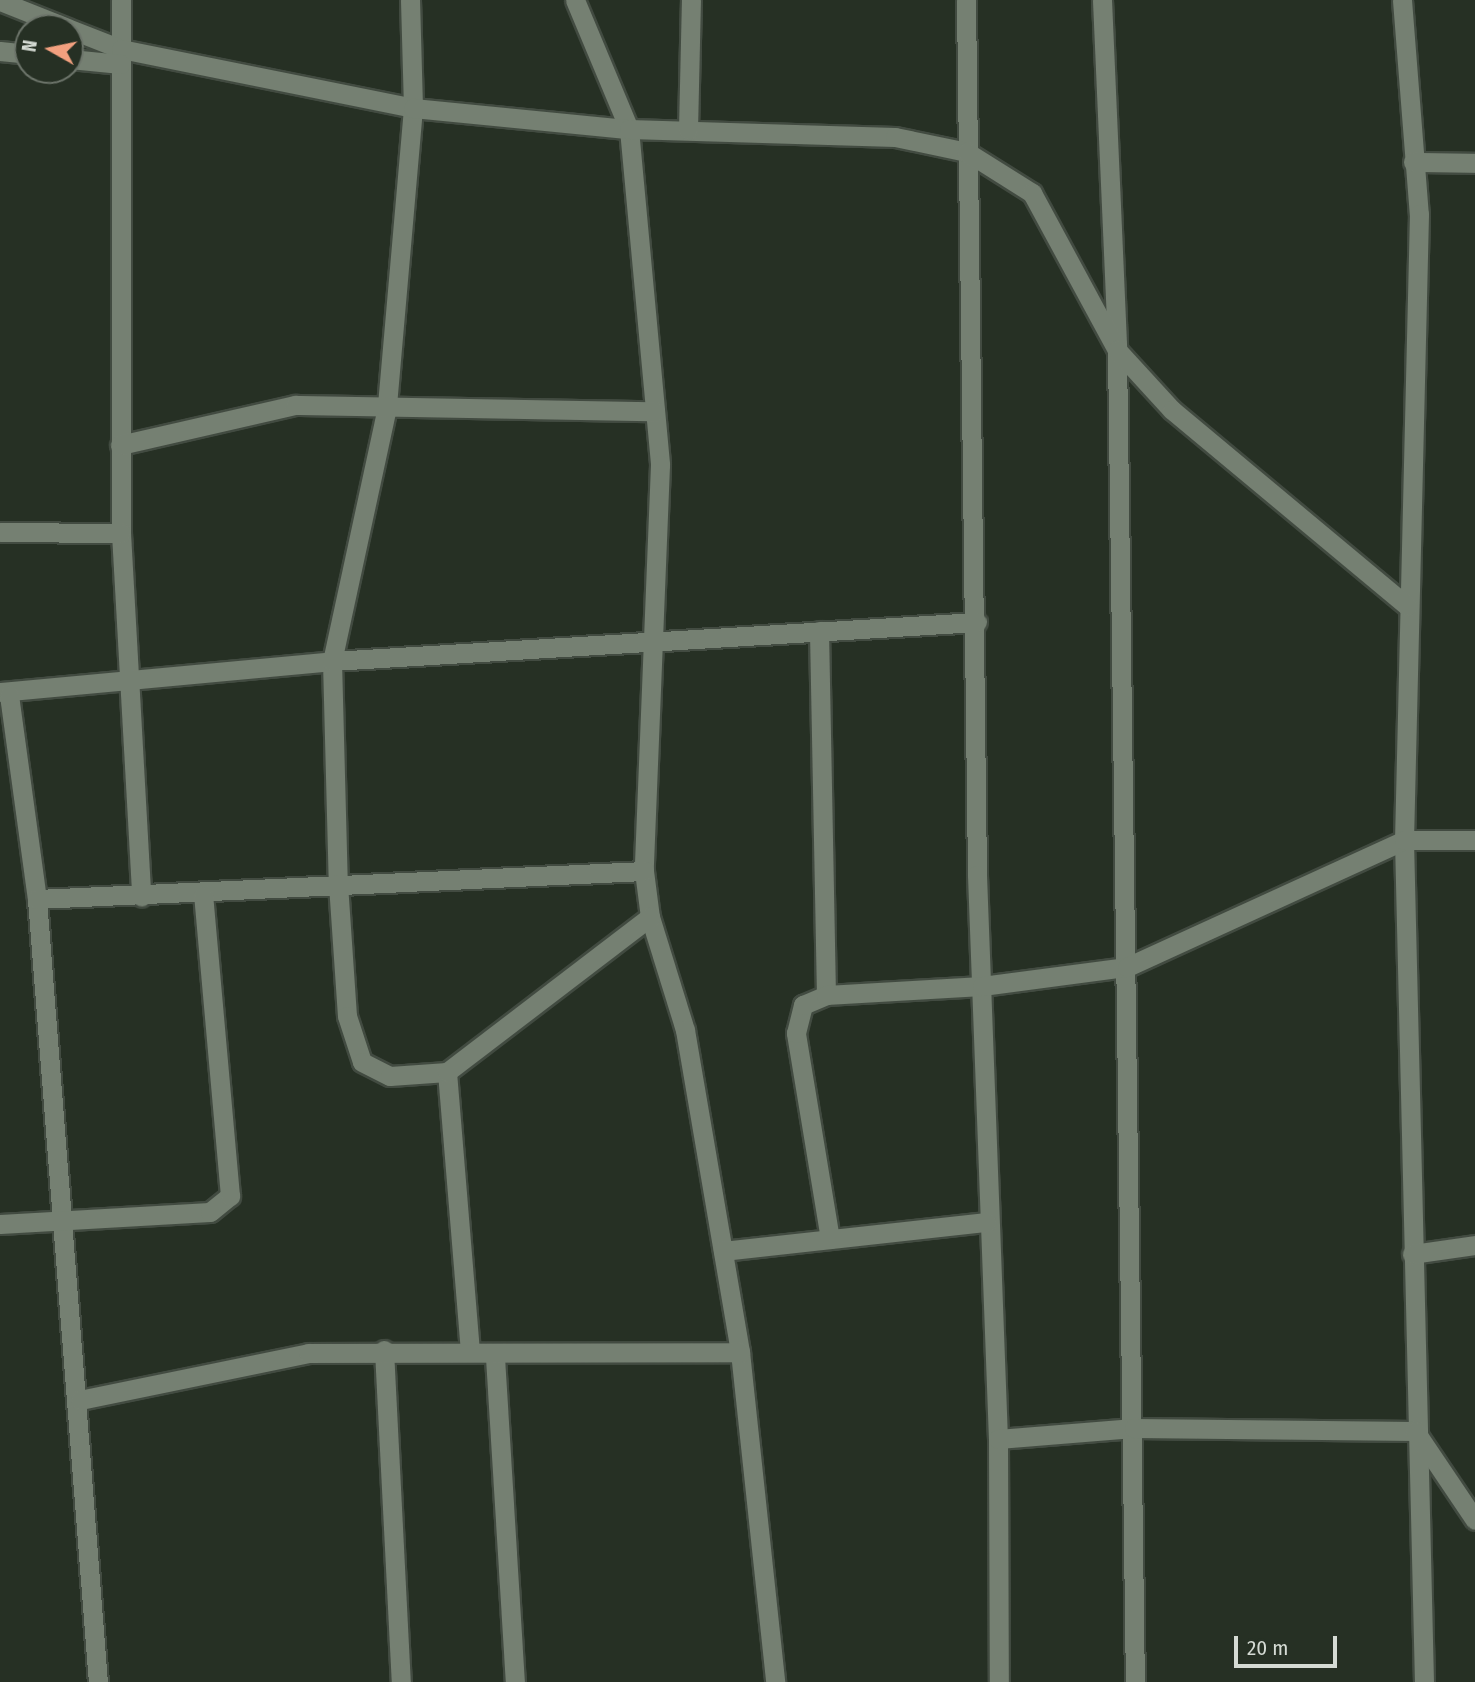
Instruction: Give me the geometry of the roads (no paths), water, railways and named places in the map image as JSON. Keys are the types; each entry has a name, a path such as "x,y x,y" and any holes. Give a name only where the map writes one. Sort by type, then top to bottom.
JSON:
{"street":[{"path":"121,0 121,533 141,896"},
{"path":"410,0 413,108 387,407 332,661 338,884 347,1016 362,1062 390,1076 447,1072 650,917"},
{"path":"575,0 629,129 655,411 656,638 644,871 650,917 685,1030 740,1352 775,1682"},
{"path":"688,130 691,0"},
{"path":"966,0 986,1222 998,1439 999,1682"},
{"path":"1102,0 1118,350 1134,1428 1135,1682"},
{"path":"1402,0 1419,214 1407,606 1405,840 1415,1431 1424,1682"},
{"path":"0,1 33,14"},
{"path":"84,36 121,57"},
{"path":"84,58 121,57 413,108 629,129 895,137 967,152 1032,193 1118,350 1172,410 1407,606"},
{"path":"1413,162 1475,163"},
{"path":"120,444 295,405 655,411"},
{"path":"0,532 121,533"},
{"path":"98,1682 66,1219 37,899 4,694 129,677 332,661 656,638 977,622"},
{"path":"819,631 826,995"},
{"path":"830,1239 796,1033 803,1005 826,995 982,986 1127,967 1405,840 1475,840"},
{"path":"37,899 204,896 338,884 644,871"},
{"path":"0,1224 210,1212 230,1196 204,896"},
{"path":"447,1072 470,1349"},
{"path":"723,1251 986,1222"},
{"path":"1412,1254 1475,1245"},
{"path":"80,1400 308,1353 470,1349 495,1357 740,1352"},
{"path":"384,1350 401,1682"},
{"path":"495,1357 515,1682"},
{"path":"998,1439 1134,1428 1415,1431"},
{"path":"1415,1431 1475,1520"}]}
